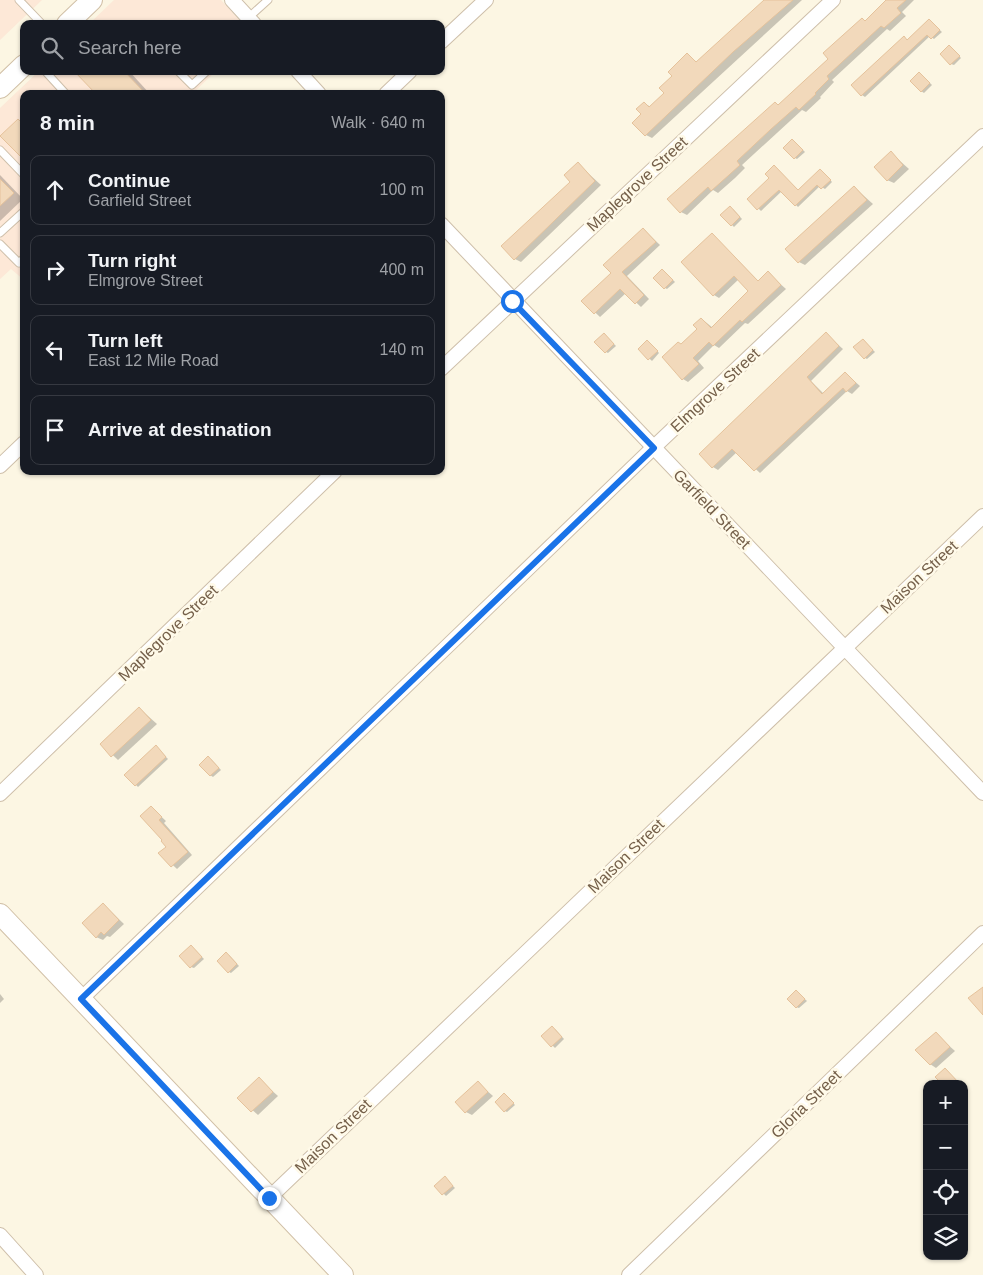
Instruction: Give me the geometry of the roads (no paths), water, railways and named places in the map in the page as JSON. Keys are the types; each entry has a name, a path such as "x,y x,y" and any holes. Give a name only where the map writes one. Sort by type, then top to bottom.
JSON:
{"main road":[{"path":"72,20 92,0"},
{"path":"0,88 20,69"},
{"path":"0,914 344,1275"}],"street":[{"path":"232,0 250,20"},
{"path":"445,38 486,0"},
{"name":"Maplegrove Street","path":"445,365 833,0"},
{"path":"302,75 315,90"},
{"path":"390,90 406,75"},
{"name":"Elmgrove Street","path":"81,999 654,448 983,136"},
{"name":"Garfield Street","path":"445,228 512,301 845,646 983,793"},
{"path":"0,466 20,447"},
{"name":"Maplegrove Street","path":"0,794 331,475"},
{"name":"Maison Street","path":"269,1198 983,516"},
{"name":"Gloria Street","path":"629,1275 983,932"},
{"path":"0,1235 36,1275"}],"lane":[{"path":"19,0 38,20"},
{"path":"252,20 268,0"},
{"path":"48,75 62,90"},
{"path":"182,75 192,85 203,75"},
{"path":"0,150 20,171"},
{"path":"0,234 20,215"},
{"path":"2,249 20,262"}]}
